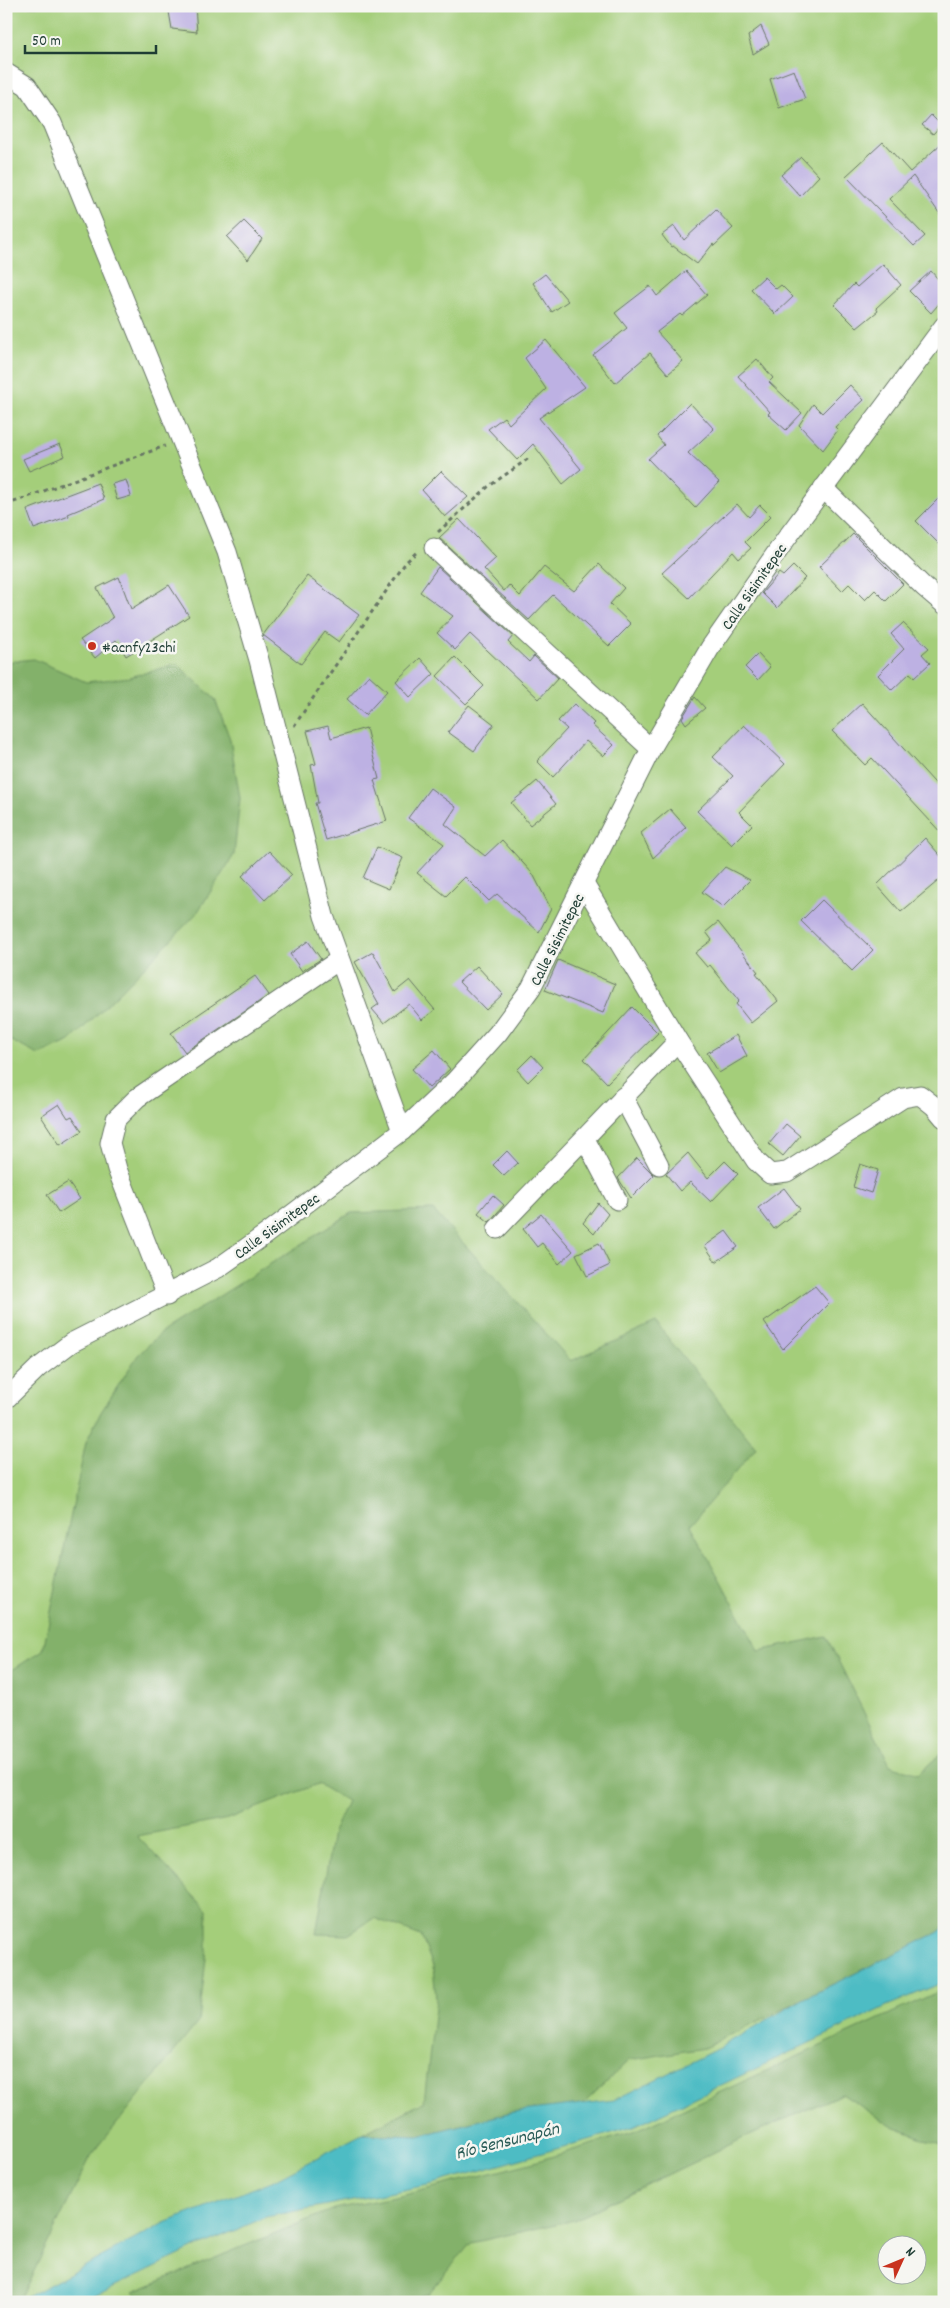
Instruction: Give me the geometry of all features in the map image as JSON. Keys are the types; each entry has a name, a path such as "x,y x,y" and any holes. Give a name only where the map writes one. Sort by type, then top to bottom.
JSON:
{"street":[{"path":"6,73 27,86 52,123 227,552 259,660 324,916 402,1131"},
{"name":"Calle Sisimitepec","path":"6,1398 38,1368 71,1343 167,1296 218,1268 266,1234 402,1131 454,1082 498,1033 531,988 651,749 710,648 823,488 944,326"},
{"path":"823,488 924,587 944,604"},
{"path":"429,545 651,749"},
{"path":"584,884 678,1041 756,1161 770,1174 787,1172 902,1098 920,1095 934,1106 944,1118"},
{"path":"167,1296 117,1169 110,1143 116,1119 137,1098 339,960"},
{"path":"497,1229 678,1041"},
{"path":"623,1097 659,1164"},
{"path":"585,1139 617,1200"}],"path":[{"path":"6,505 181,440"},
{"path":"281,745 406,562 429,545 488,487 529,458"}],"green space":[{"path":"6,6 944,6 944,2302 6,2302"},
{"path":"34,659 86,682 130,677 177,664 215,699 230,739 240,798 234,855 197,913 70,1041 38,1055 6,1038 6,662"},
{"path":"433,1210 571,1361 656,1323 756,1448 690,1525 759,1651 826,1636 890,1765 918,1774 944,1751 944,1928 704,2048 629,2060 582,2105 513,2112 418,2136 362,2134 424,2102 436,1999 433,1966 421,1936 374,1918 348,1935 316,1934 333,1832 347,1801 318,1784 228,1819 137,1836 207,1910 207,1949 199,2021 91,2156 19,2301 6,2302 6,1674 43,1650 86,1442 101,1412 138,1355 161,1333 351,1213"},
{"path":"944,1989 944,2146 893,2127 842,2094 758,2131 574,2220 471,2243 428,2294 403,2302 142,2302 133,2292 334,2209 400,2196 527,2164 636,2131"}],"water":[{"name":"Río Sensunapán","path":"944,1928 944,1982 887,2006 633,2127 433,2184 266,2217 192,2249 82,2302 17,2302 165,2223 272,2181 362,2134 418,2136 513,2112 614,2100 719,2048 803,1999"}],"building":[{"path":"168,6 195,6 197,32 172,29"},
{"path":"761,26 769,44 753,54 748,36"},
{"path":"794,70 805,99 779,108 770,79"},
{"path":"931,115 941,125 933,134 922,125"},
{"path":"944,141 944,220 913,176 889,199 925,236 914,246 846,176 883,142 910,172"},
{"path":"801,157 819,176 800,196 781,175"},
{"path":"716,210 733,228 714,246 713,244 697,264 673,246 671,247 662,235 674,226 684,240"},
{"path":"244,221 262,239 248,260 227,237"},
{"path":"883,264 901,285 876,308 878,311 857,328 834,305 854,284 857,287"},
{"path":"686,271 707,295 682,316 680,314 657,332 683,361 668,374 650,353 615,383 593,355 627,328 615,313 650,286 657,296"},
{"path":"931,271 944,286 944,298 931,313 909,291"},
{"path":"545,274 568,301 552,312 533,283"},
{"path":"764,277 776,289 781,285 793,297 775,314 751,289"},
{"path":"546,340 585,387 539,418 581,469 563,484 533,444 517,460 488,429 504,417 509,424 546,389 525,358"},
{"path":"757,359 773,378 769,382 802,413 786,430 768,414 770,412 738,376"},
{"path":"850,385 864,400 835,427 838,430 823,450 799,425 813,404 822,413"},
{"path":"690,403 714,429 688,453 719,482 695,508 648,459 664,445 657,436"},
{"path":"60,444 65,456 29,471 23,459"},
{"path":"441,471 468,497 445,517 422,490"},
{"path":"126,480 131,496 117,500 112,484"},
{"path":"98,483 104,499 68,514 69,516 34,529 27,510"},
{"path":"944,493 944,549 916,521"},
{"path":"737,504 749,517 760,505 771,516 745,542 751,548 739,559 733,552 689,598 662,573"},
{"path":"459,519 496,558 484,569 504,591 509,585 520,596 544,567 574,591 599,564 624,588 610,604 631,624 609,646 553,595 529,620 439,538"},
{"path":"853,534 903,584 886,601 875,590 865,600 849,584 842,591 819,567"},
{"path":"793,566 805,578 777,608 762,593 779,573 783,576"},
{"path":"438,567 513,636 508,642 529,662 534,656 558,678 539,699 470,634 455,650 437,633 453,616 420,592"},
{"path":"307,576 359,615 339,642 325,632 301,664 263,635"},
{"path":"119,577 131,609 169,585 189,616 126,656 116,640 95,658 80,640 113,618 97,588"},
{"path":"903,623 929,648 922,654 930,663 914,678 910,673 892,690 878,675 904,649 891,634"},
{"path":"758,654 770,667 758,680 745,667"},
{"path":"455,657 484,686 466,704 437,676"},
{"path":"420,658 434,674 410,697 396,681"},
{"path":"369,675 387,691 365,715 347,699"},
{"path":"695,697 705,708 686,724 682,718"},
{"path":"862,703 944,793 944,836 872,758 865,765 832,731"},
{"path":"574,704 594,723 592,725 614,745 603,756 586,741 553,777 537,761 567,729 558,721"},
{"path":"469,705 494,724 474,751 448,732"},
{"path":"744,725 785,764 739,812 752,825 732,845 697,811 733,776 713,757"},
{"path":"328,726 331,738 366,728 379,779 374,780 387,821 326,840 315,803 318,803 311,765 316,764 307,731"},
{"path":"537,781 556,804 530,825 511,803"},
{"path":"430,788 456,807 445,824 485,856 502,840 533,874 551,909 539,932 497,894 489,901 465,877 446,896 417,873 444,844 408,818"},
{"path":"670,809 686,827 653,858 641,833"},
{"path":"925,838 944,860 944,876 901,912 877,885"},
{"path":"377,847 403,858 389,889 363,878"},
{"path":"269,851 292,875 265,900 242,876"},
{"path":"725,867 750,880 723,907 702,892"},
{"path":"822,900 873,950 852,971 801,921"},
{"path":"718,922 758,972 756,973 778,1001 751,1023 736,1004 739,1001 710,965 707,967 695,953 712,940 706,932"},
{"path":"308,941 321,959 302,971 290,954"},
{"path":"373,952 395,992 410,980 435,1010 422,1020 409,1004 384,1023 372,1009 379,1004 355,962"},
{"path":"558,960 615,984 603,1013 545,990"},
{"path":"477,966 503,994 486,1010 459,982"},
{"path":"255,976 269,995 185,1052 171,1033"},
{"path":"632,1007 658,1033 607,1083 584,1059"},
{"path":"736,1035 747,1056 719,1073 707,1053"},
{"path":"434,1050 450,1069 429,1088 412,1069"},
{"path":"532,1055 543,1067 528,1082 517,1070"},
{"path":"59,1104 68,1118 72,1116 82,1131 60,1145 41,1116"},
{"path":"786,1124 800,1136 783,1156 769,1144"},
{"path":"507,1151 518,1163 504,1176 493,1165"},
{"path":"688,1153 708,1178 725,1161 738,1174 711,1202 690,1182 680,1191 666,1174"},
{"path":"637,1158 654,1175 631,1198 618,1178"},
{"path":"860,1164 878,1170 871,1193 853,1187"},
{"path":"68,1182 80,1199 59,1213 47,1195"},
{"path":"784,1188 800,1209 774,1229 758,1208"},
{"path":"493,1195 504,1205 489,1222 478,1213"},
{"path":"598,1203 608,1214 594,1234 583,1223"},
{"path":"541,1214 573,1251 559,1264 542,1243 537,1247 523,1229"},
{"path":"726,1231 738,1247 716,1262 705,1246"},
{"path":"599,1243 610,1265 587,1276 576,1254"},
{"path":"815,1286 829,1303 783,1349 764,1322"}],"place":[{"name":"#acnfy23chi","path":"92,646"}]}
